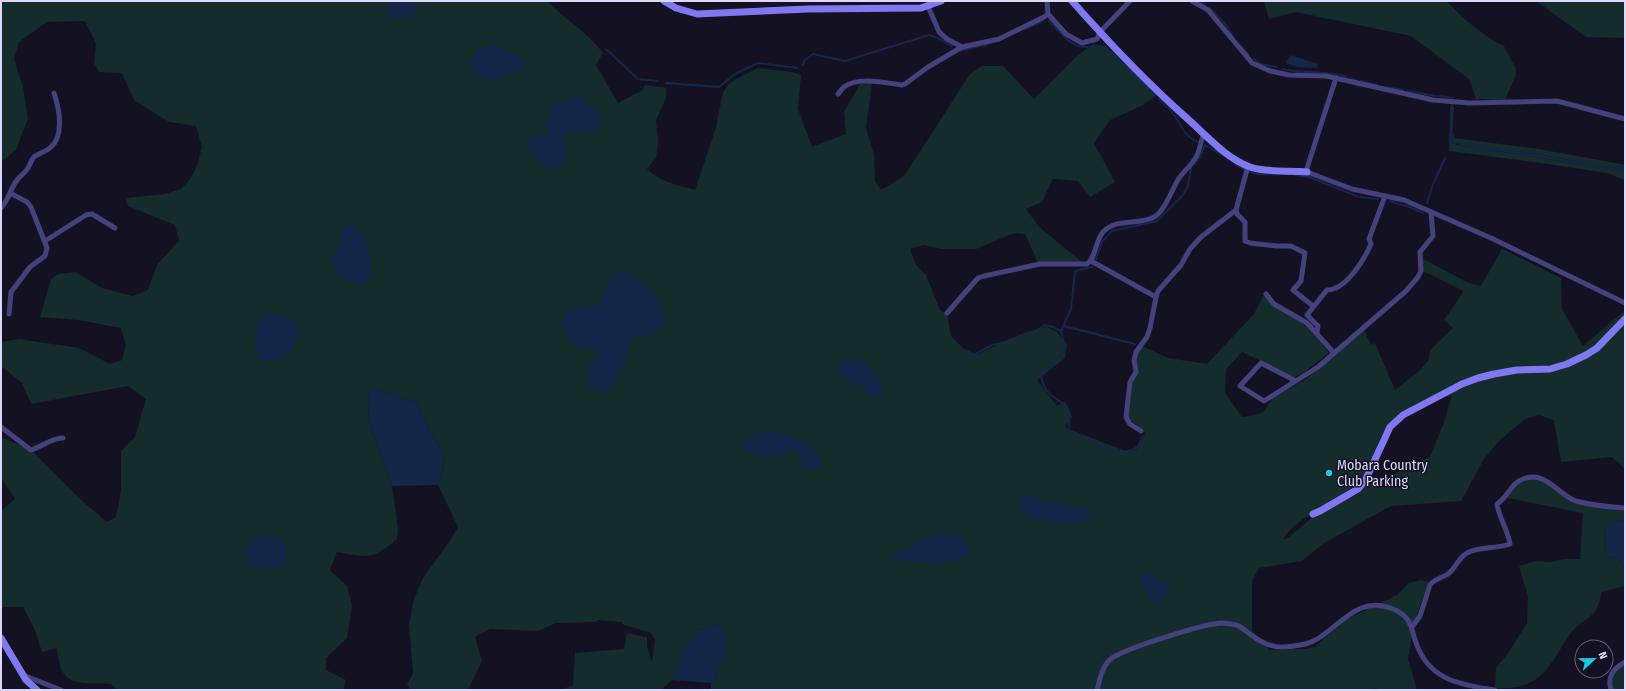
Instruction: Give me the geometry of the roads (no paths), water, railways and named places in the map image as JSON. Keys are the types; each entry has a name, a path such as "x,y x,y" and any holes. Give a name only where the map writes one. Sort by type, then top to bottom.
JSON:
{"street":[{"path":"664,1 676,8 697,14 802,9 915,8 928,6 941,1"},
{"path":"1047,1 1048,14 1066,34 1082,43 1097,39 1100,32 1130,1"},
{"path":"1072,1 1169,103 1223,152 1248,166 1258,170 1307,172 1352,189 1404,200 1490,238 1625,304"},
{"path":"1192,1 1208,10 1243,54 1252,63 1260,68 1289,75 1326,76 1433,100 1468,103 1557,101 1625,118"},
{"path":"928,6 939,32 947,39 962,47"},
{"path":"838,94 845,85 853,83 880,81 902,85 905,84 928,67 962,47 999,39 1048,14"},
{"path":"1307,172 1336,78"},
{"path":"1,208 7,202 18,179 28,169 33,158 56,142 59,118 54,93"},
{"path":"947,313 978,278 1040,264 1087,264 1091,261 1099,237 1111,226 1118,223 1150,219 1156,216 1179,178 1197,157 1200,142 1204,134"},
{"path":"1141,431 1130,424 1126,417 1130,382 1136,372 1134,360 1136,352 1147,337 1156,297 1162,285 1181,265 1190,249 1201,237 1236,210 1248,166"},
{"path":"9,314 11,292 30,267 45,256 47,248 31,207 27,202 10,193"},
{"path":"1317,333 1318,326 1307,315 1327,290 1334,290 1354,273 1365,259 1371,244 1369,239 1385,196"},
{"path":"1236,210 1237,214 1245,222 1246,241 1250,243 1291,246 1305,253 1301,281 1293,290 1313,306"},
{"path":"1296,381 1261,363 1240,386 1264,401 1296,381 1318,367 1406,292 1421,271 1420,252 1433,236 1431,212"},
{"path":"45,241 86,215 92,214 115,228"},
{"path":"1091,261 1156,297"},
{"path":"1266,294 1274,304 1307,323 1334,353"},
{"path":"1313,514 1358,489 1365,481 1390,428 1404,415 1462,384 1478,378 1517,370 1550,369 1574,361 1597,348 1625,319"},
{"path":"1,427 31,450 40,447 55,438 63,438"},
{"path":"1412,627 1420,616 1430,585 1448,574 1464,555 1472,550 1510,544 1509,537 1500,518 1497,504 1506,497 1520,480 1528,477 1538,477 1552,484 1574,500 1625,508"},
{"path":"1097,690 1104,666 1112,658 1130,649 1180,633 1221,623 1237,625 1253,637 1271,647 1294,646 1315,642 1342,618 1355,611 1370,606 1392,608 1404,615 1412,627 1419,651 1435,671 1451,681 1495,690"},
{"path":"1,638 24,675 37,690"},
{"path":"1611,690 1609,678 1611,674 1617,667 1625,662"},
{"path":"24,675 61,690"}],"water":[{"path":"390,1 412,1 415,4 415,13 409,18 398,20 390,15 388,11"},
{"path":"488,45 495,46 522,58 525,61 523,68 509,76 494,80 487,80 480,77 474,72 470,64 476,52"},
{"path":"1290,55 1318,64 1317,68 1297,67 1286,63"},
{"path":"577,95 583,98 588,105 600,114 602,127 584,133 574,131 561,137 566,153 559,168 555,170 534,156 527,142 530,137 549,134 545,121 550,113 552,102 555,100 567,102"},
{"path":"1459,143 1537,154 1622,169 1623,166 1625,167 1625,173 1617,170 1459,145"},
{"path":"346,226 360,231 367,243 370,275 365,282 361,284 350,283 345,280 333,267 333,259 337,251 343,228"},
{"path":"618,271 632,275 649,288 662,306 664,320 662,326 654,333 630,339 628,353 619,373 608,390 600,392 589,386 588,380 590,365 592,361 599,357 598,350 581,347 571,341 567,337 562,327 562,316 573,309 592,306 599,303 611,278"},
{"path":"268,313 277,313 295,321 298,329 295,344 291,350 279,358 272,360 258,358 254,341 260,318"},
{"path":"849,359 861,362 871,369 881,385 882,391 880,395 871,396 858,385 840,374 838,371 838,364"},
{"path":"370,387 416,402 429,430 444,453 442,472 438,485 392,486 368,420"},
{"path":"770,431 792,437 807,444 819,454 822,460 820,465 812,471 806,470 802,467 799,451 796,450 790,450 775,456 767,457 752,454 741,447 746,438"},
{"path":"1026,495 1048,502 1088,508 1091,512 1091,520 1068,524 1048,522 1031,517 1022,510 1017,500"},
{"path":"1625,520 1625,569 1619,560 1606,555 1606,537 1604,529 1611,523"},
{"path":"937,533 949,534 962,538 970,546 968,556 944,563 897,560 892,555"},
{"path":"265,536 281,539 286,545 286,561 278,568 271,569 253,566 247,561 245,550 247,547 254,540"},
{"path":"1145,573 1161,580 1169,580 1170,583 1166,591 1167,596 1164,600 1155,603 1149,600 1148,591 1140,581 1140,577"},
{"path":"717,625 725,635 727,645 726,654 716,670 717,675 712,683 672,680 672,676 678,669 679,661 685,646 691,643 698,630"}],"waterway":[{"path":"1200,1 1205,4"},
{"path":"1210,8 1225,24 1234,38"},
{"path":"1025,29 1043,21"},
{"path":"1049,21 1067,39 1079,46 1105,48 1155,95"},
{"path":"803,65 804,61 813,54 845,61 929,35 952,46"},
{"path":"960,51 988,44"},
{"path":"1240,45 1249,55"},
{"path":"606,49 638,79 658,81"},
{"path":"1254,59 1261,64 1276,67"},
{"path":"666,83 719,87 735,74 758,63 797,68"},
{"path":"1282,69 1347,77"},
{"path":"1350,78 1356,80"},
{"path":"1361,81 1377,85"},
{"path":"1386,87 1403,90"},
{"path":"1408,91 1436,96"},
{"path":"1439,96 1453,98"},
{"path":"1159,99 1173,113 1187,135 1197,142"},
{"path":"1451,143 1453,107"},
{"path":"1205,145 1224,156"},
{"path":"1194,164 1200,157 1205,145"},
{"path":"1427,203 1433,184 1445,158"},
{"path":"1232,162 1243,169"},
{"path":"1096,259 1102,242 1112,231 1157,221 1182,196 1188,186 1191,168"},
{"path":"1250,172 1256,174 1273,174"},
{"path":"1295,175 1309,177 1359,197 1378,199"},
{"path":"1390,201 1423,213"},
{"path":"1061,331 1071,309 1075,271 1092,267"},
{"path":"963,361 992,345 1006,342 1030,332 1034,332 1045,325 1053,327 1061,331 1064,347 1063,352 1061,356 1041,375 1043,384 1047,391 1067,408 1070,431 1094,443 1122,452 1130,451 1137,447 1143,436"},
{"path":"1064,326 1135,344"},
{"path":"712,683 712,690"}],"place":[{"name":"Mobara Country Club Parking","path":"1329,473"}]}
